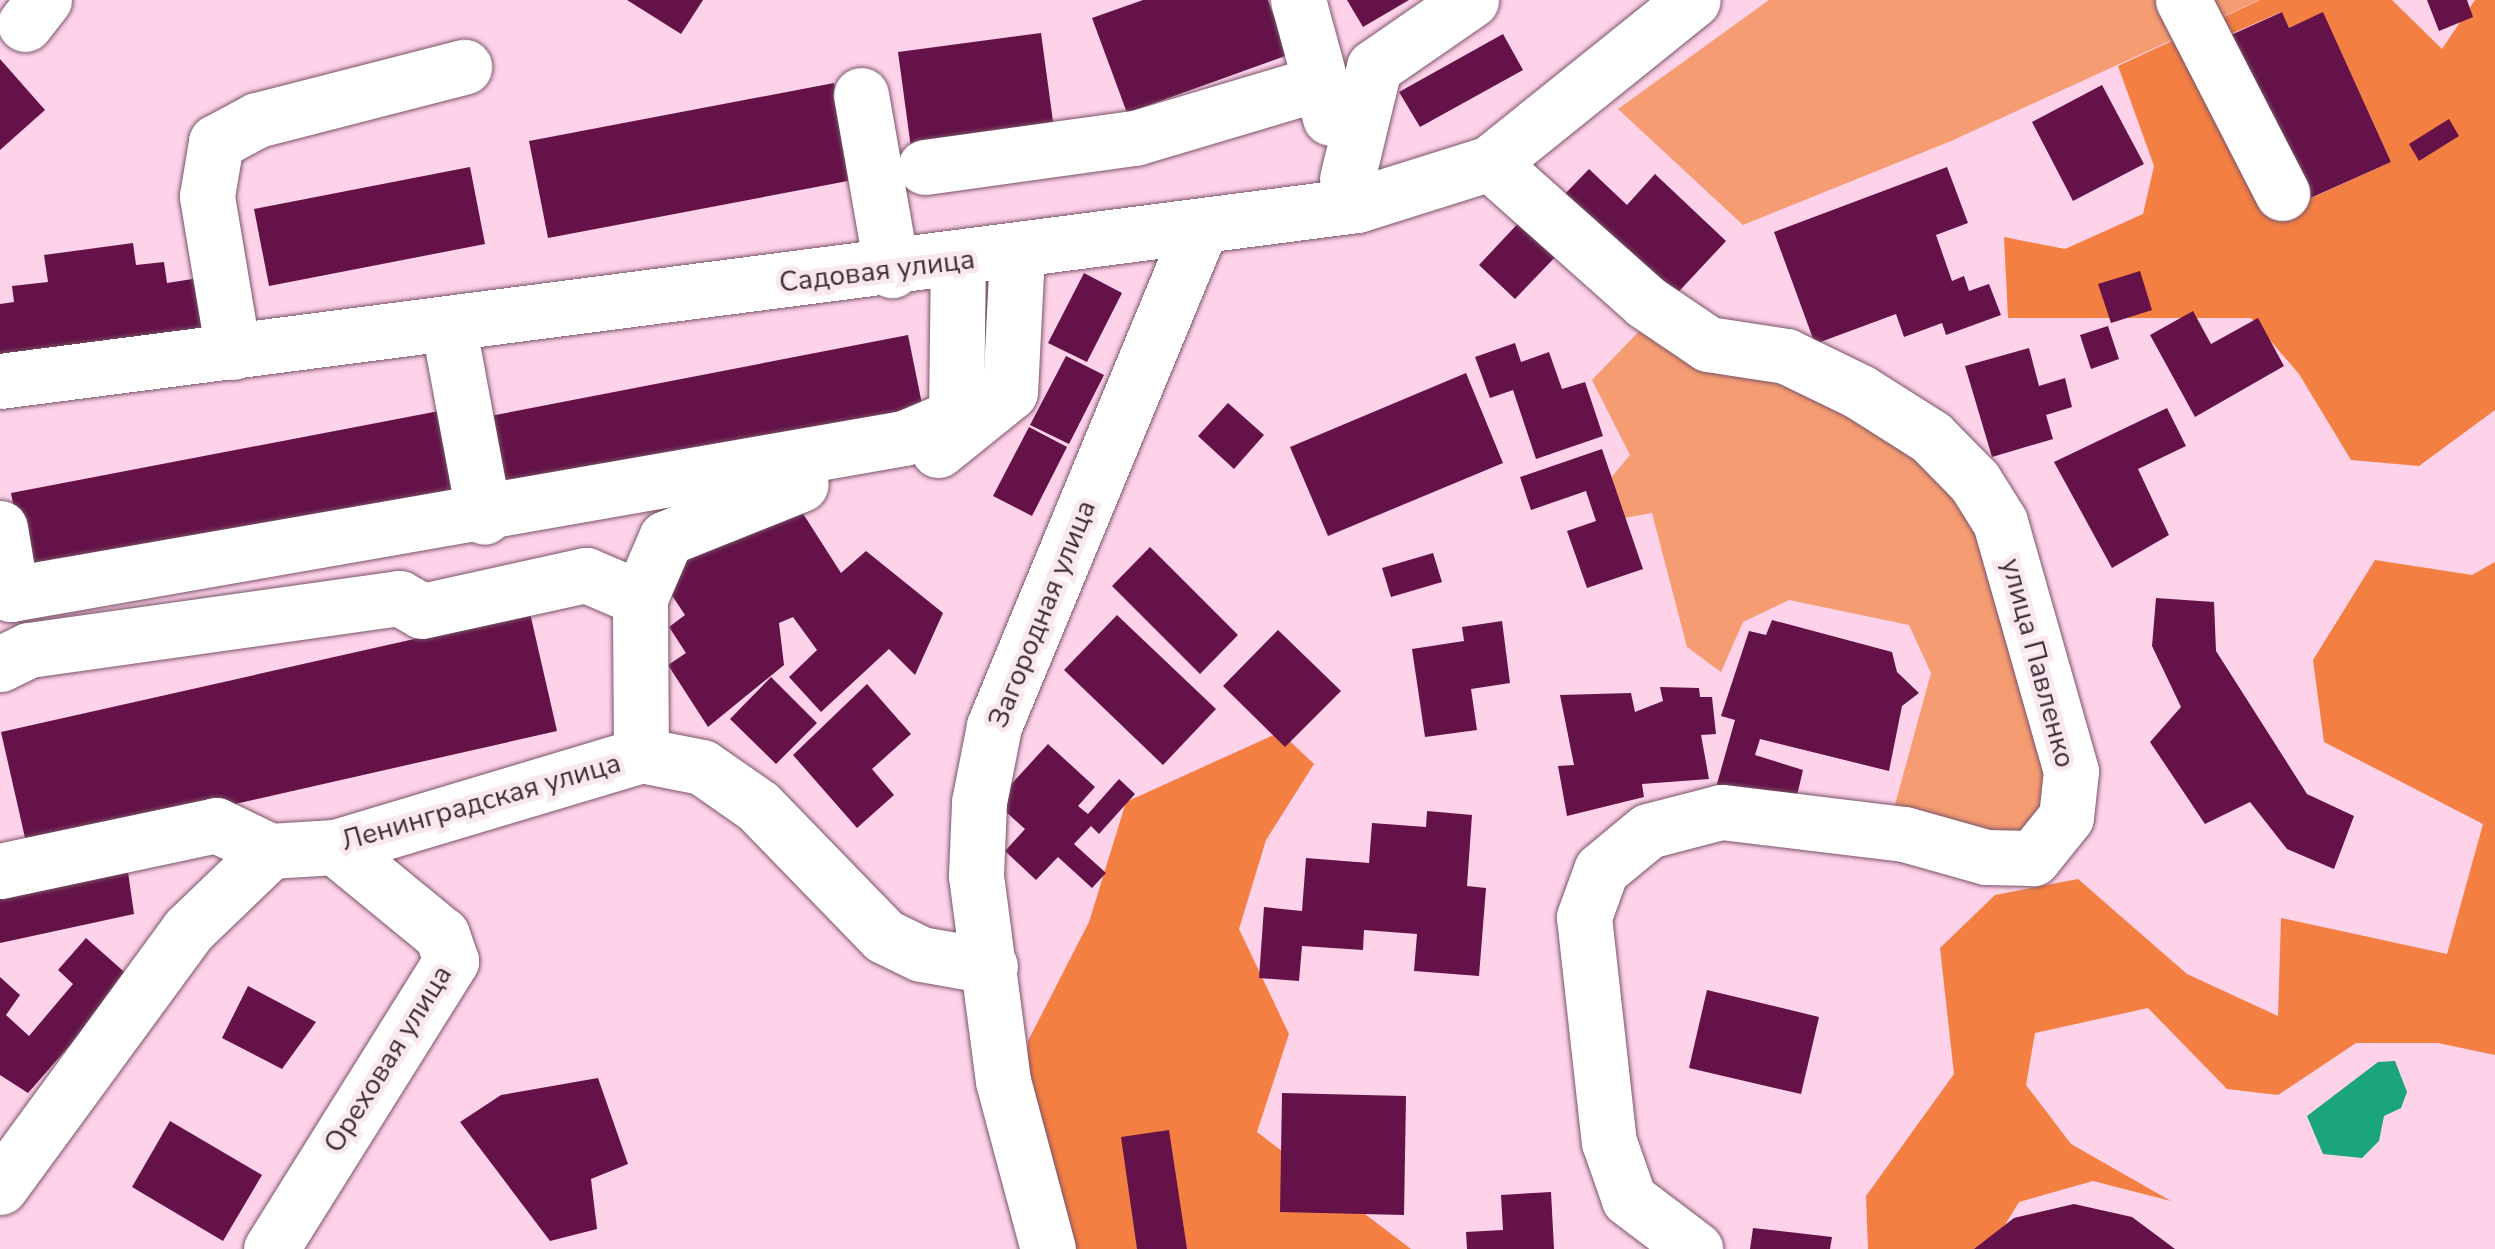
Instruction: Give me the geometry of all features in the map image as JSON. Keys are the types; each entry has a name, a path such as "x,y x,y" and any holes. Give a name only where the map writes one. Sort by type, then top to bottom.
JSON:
{"street":[{"path":"1298,0 1352,192"},
{"path":"1352,192 1374,67 1470,0"},
{"name":"Садовая улица","path":"0,381 1199,231 1352,192 1490,163 1693,0"},
{"path":"2183,0 2282,194"},
{"path":"232,352 208,196 216,142 257,120 464,66"},
{"path":"925,167 1134,138 1320,83"},
{"path":"861,94 892,270"},
{"name":"улица Павленко","path":"1490,163 1646,302 1708,344 1786,356 1860,392 1930,437 1975,482 2000,522 2071,771 2066,817 2033,858 1978,847 1906,856 1721,812 1648,831 1601,870 1584,917 1609,1142 1629,1199 1696,1249"},
{"name":"Загородная улица","path":"1048,1249 1003,1081 976,875 994,726 1199,231"},
{"path":"641,755 640,598 666,538 781,488 946,448 1010,392 1017,254"},
{"path":"0,528 12,594 484,517 904,438 956,416 958,262"},
{"path":"448,324 484,517"},
{"path":"0,664 30,650 399,598 422,611 586,575 640,598"},
{"name":"Ленинградская улица","path":"270,851 335,847 641,755 702,767 758,806 884,936 921,954 990,966"},
{"path":"0,870 216,824 270,851 188,930 0,1187"},
{"name":"Ореховая улица","path":"272,1249 451,961 442,935 335,847"}],"shaded area":[{"path":"1769,0 2259,0 1951,141 1743,225 1618,109"},
{"path":"2260,0 2392,0 2442,49 2475,0 2495,0 2495,410 2419,466 2351,460 2299,374 2251,318 2008,318 2004,237 2065,249 2143,214 2154,166 2118,66","holes":["2281,12 2289,28 2323,13 2391,162 2307,200 2231,34"]},
{"path":"1648,322 1780,369 1919,450 1963,494 2057,774 2022,844 1890,823 1931,673 1909,625 1789,600 1743,622 1721,672 1687,647 1652,513 1607,521 1595,497 1630,455 1592,380"},
{"path":"2375,560 2472,575 2495,562 2495,1055 2438,1043 2356,1043 2278,1095 2227,1089 2148,1008 2035,1033 2026,1085 2071,1144 2171,1201 2093,1181 2019,1202 1990,1249 1868,1249 1866,1196 1954,1074 1940,948 1995,895 2078,879 2187,974 2278,1016 2281,918 2447,954 2483,824 2324,742 2313,660"},
{"path":"1280,732 1314,764 1266,840 1239,929 1289,1034 1257,1132 1411,1249 1028,1249 1028,1041 1089,922 1126,802"},
{"path":"2395,1061 2407,1092 2401,1108 2384,1116 2379,1141 2362,1158 2323,1154 2307,1116 2378,1062"}],"building":[{"path":"627,0 703,0 681,34"},
{"path":"1143,0 1268,0 1288,55 1127,113 1092,18"},
{"path":"1347,0 1409,0 1363,27"},
{"path":"2427,0 2467,0 2473,17 2439,31"},
{"path":"2282,12 2289,28 2323,12 2391,162 2306,200 2231,35"},
{"path":"1041,33 1054,129 911,148 898,52"},
{"path":"1503,34 1523,70 1420,127 1399,92"},
{"path":"0,59 45,110 0,150"},
{"path":"834,83 853,180 548,238 529,141"},
{"path":"2102,85 2144,164 2073,201 2032,122"},
{"path":"2449,119 2459,136 2419,161 2409,144"},
{"path":"470,167 485,244 269,286 254,209"},
{"path":"1947,167 1968,223 1936,235 1952,281 1964,276 1969,291 1989,284 2001,315 1946,335 1942,323 1904,337 1896,314 1815,344 1774,232"},
{"path":"1589,169 1627,205 1655,174 1726,241 1670,301 1560,199"},
{"path":"1525,216 1561,251 1515,299 1479,265"},
{"path":"133,243 136,265 164,262 167,283 199,278 207,336 0,364 0,304 14,302 12,286 48,282 44,255"},
{"path":"2140,271 2152,310 2111,323 2098,284"},
{"path":"1084,273 1122,293 1087,362 1048,343"},
{"path":"2193,311 2211,344 2258,318 2284,366 2195,417 2150,335"},
{"path":"2108,326 2119,359 2091,369 2080,335"},
{"path":"908,335 923,409 499,491 485,417"},
{"path":"1515,343 1521,362 1549,352 1562,389 1585,382 1603,436 1536,459 1513,390 1490,398 1475,357"},
{"path":"2029,348 2039,386 2065,378 2072,407 2046,415 2053,439 1992,457 1965,366"},
{"path":"1066,356 1104,375 1069,444 1030,425"},
{"path":"1466,373 1503,463 1328,536 1290,447"},
{"path":"1228,403 1264,435 1234,469 1198,436"},
{"path":"2167,408 2186,446 2138,469 2169,535 2112,568 2054,462"},
{"path":"439,411 454,491 26,573 11,493"},
{"path":"1029,427 1067,447 1032,516 993,496"},
{"path":"1602,449 1643,569 1587,588 1567,531 1596,521 1586,491 1531,510 1520,477"},
{"path":"802,512 841,573 866,551 943,613 915,675 889,649 821,712 789,677 817,650 793,617 779,623 784,665 708,727 668,665 686,653 669,627 685,615 665,585 672,557"},
{"path":"1150,547 1238,635 1200,674 1112,586"},
{"path":"1433,553 1442,582 1391,597 1382,568"},
{"path":"2156,598 2214,602 2216,651 2307,794 2354,816 2334,869 2287,849 2250,802 2205,824 2150,742 2181,707 2152,646"},
{"path":"530,613 557,731 28,851 1,732"},
{"path":"1117,615 1216,709 1163,765 1064,670"},
{"path":"1772,620 1892,652 1897,672 1919,693 1902,706 1889,771 1760,739 1755,755 1803,770 1795,804 1713,798 1735,720 1721,716 1749,631 1766,635"},
{"path":"1502,621 1510,683 1471,689 1477,730 1425,737 1412,649 1464,641 1462,627"},
{"path":"1278,630 1341,691 1285,747 1223,686"},
{"path":"771,677 817,723 776,764 730,719"},
{"path":"867,684 911,734 872,769 894,795 857,828 793,755"},
{"path":"1660,687 1699,688 1700,697 1712,697 1716,734 1701,735 1709,779 1642,784 1644,797 1567,816 1558,766 1574,765 1560,695 1631,693 1635,712 1663,701"},
{"path":"1048,744 1095,787 1078,806 1088,814 1119,779 1135,794 1099,834 1091,826 1074,844 1106,873 1092,888 1058,857 1036,880 1005,851 1025,829 995,802"},
{"path":"1427,811 1472,815 1467,886 1486,888 1479,976 1414,971 1417,934 1364,930 1363,950 1302,946 1299,981 1259,978 1264,907 1302,911 1306,858 1369,863 1372,823 1426,827"},
{"path":"126,858 134,914 0,943 0,883"},
{"path":"86,938 130,977 28,1093 0,1075 0,977 20,995 6,1015 29,1036 73,984 58,970"},
{"path":"248,986 316,1022 282,1069 222,1038"},
{"path":"1707,990 1819,1017 1801,1094 1689,1068"},
{"path":"598,1078 628,1164 591,1179 597,1229 550,1241 460,1122 501,1095"},
{"path":"1282,1093 1406,1096 1404,1215 1280,1212"},
{"path":"170,1121 262,1175 223,1241 132,1187"},
{"path":"1169,1130 1187,1249 1137,1249 1121,1137"},
{"path":"1551,1192 1554,1249 1467,1249 1466,1232 1503,1230 1501,1195"},
{"path":"2074,1204 2132,1217 2175,1249 1974,1249 2014,1218"},
{"path":"1753,1228 1832,1237 1830,1249 1750,1249"}]}
